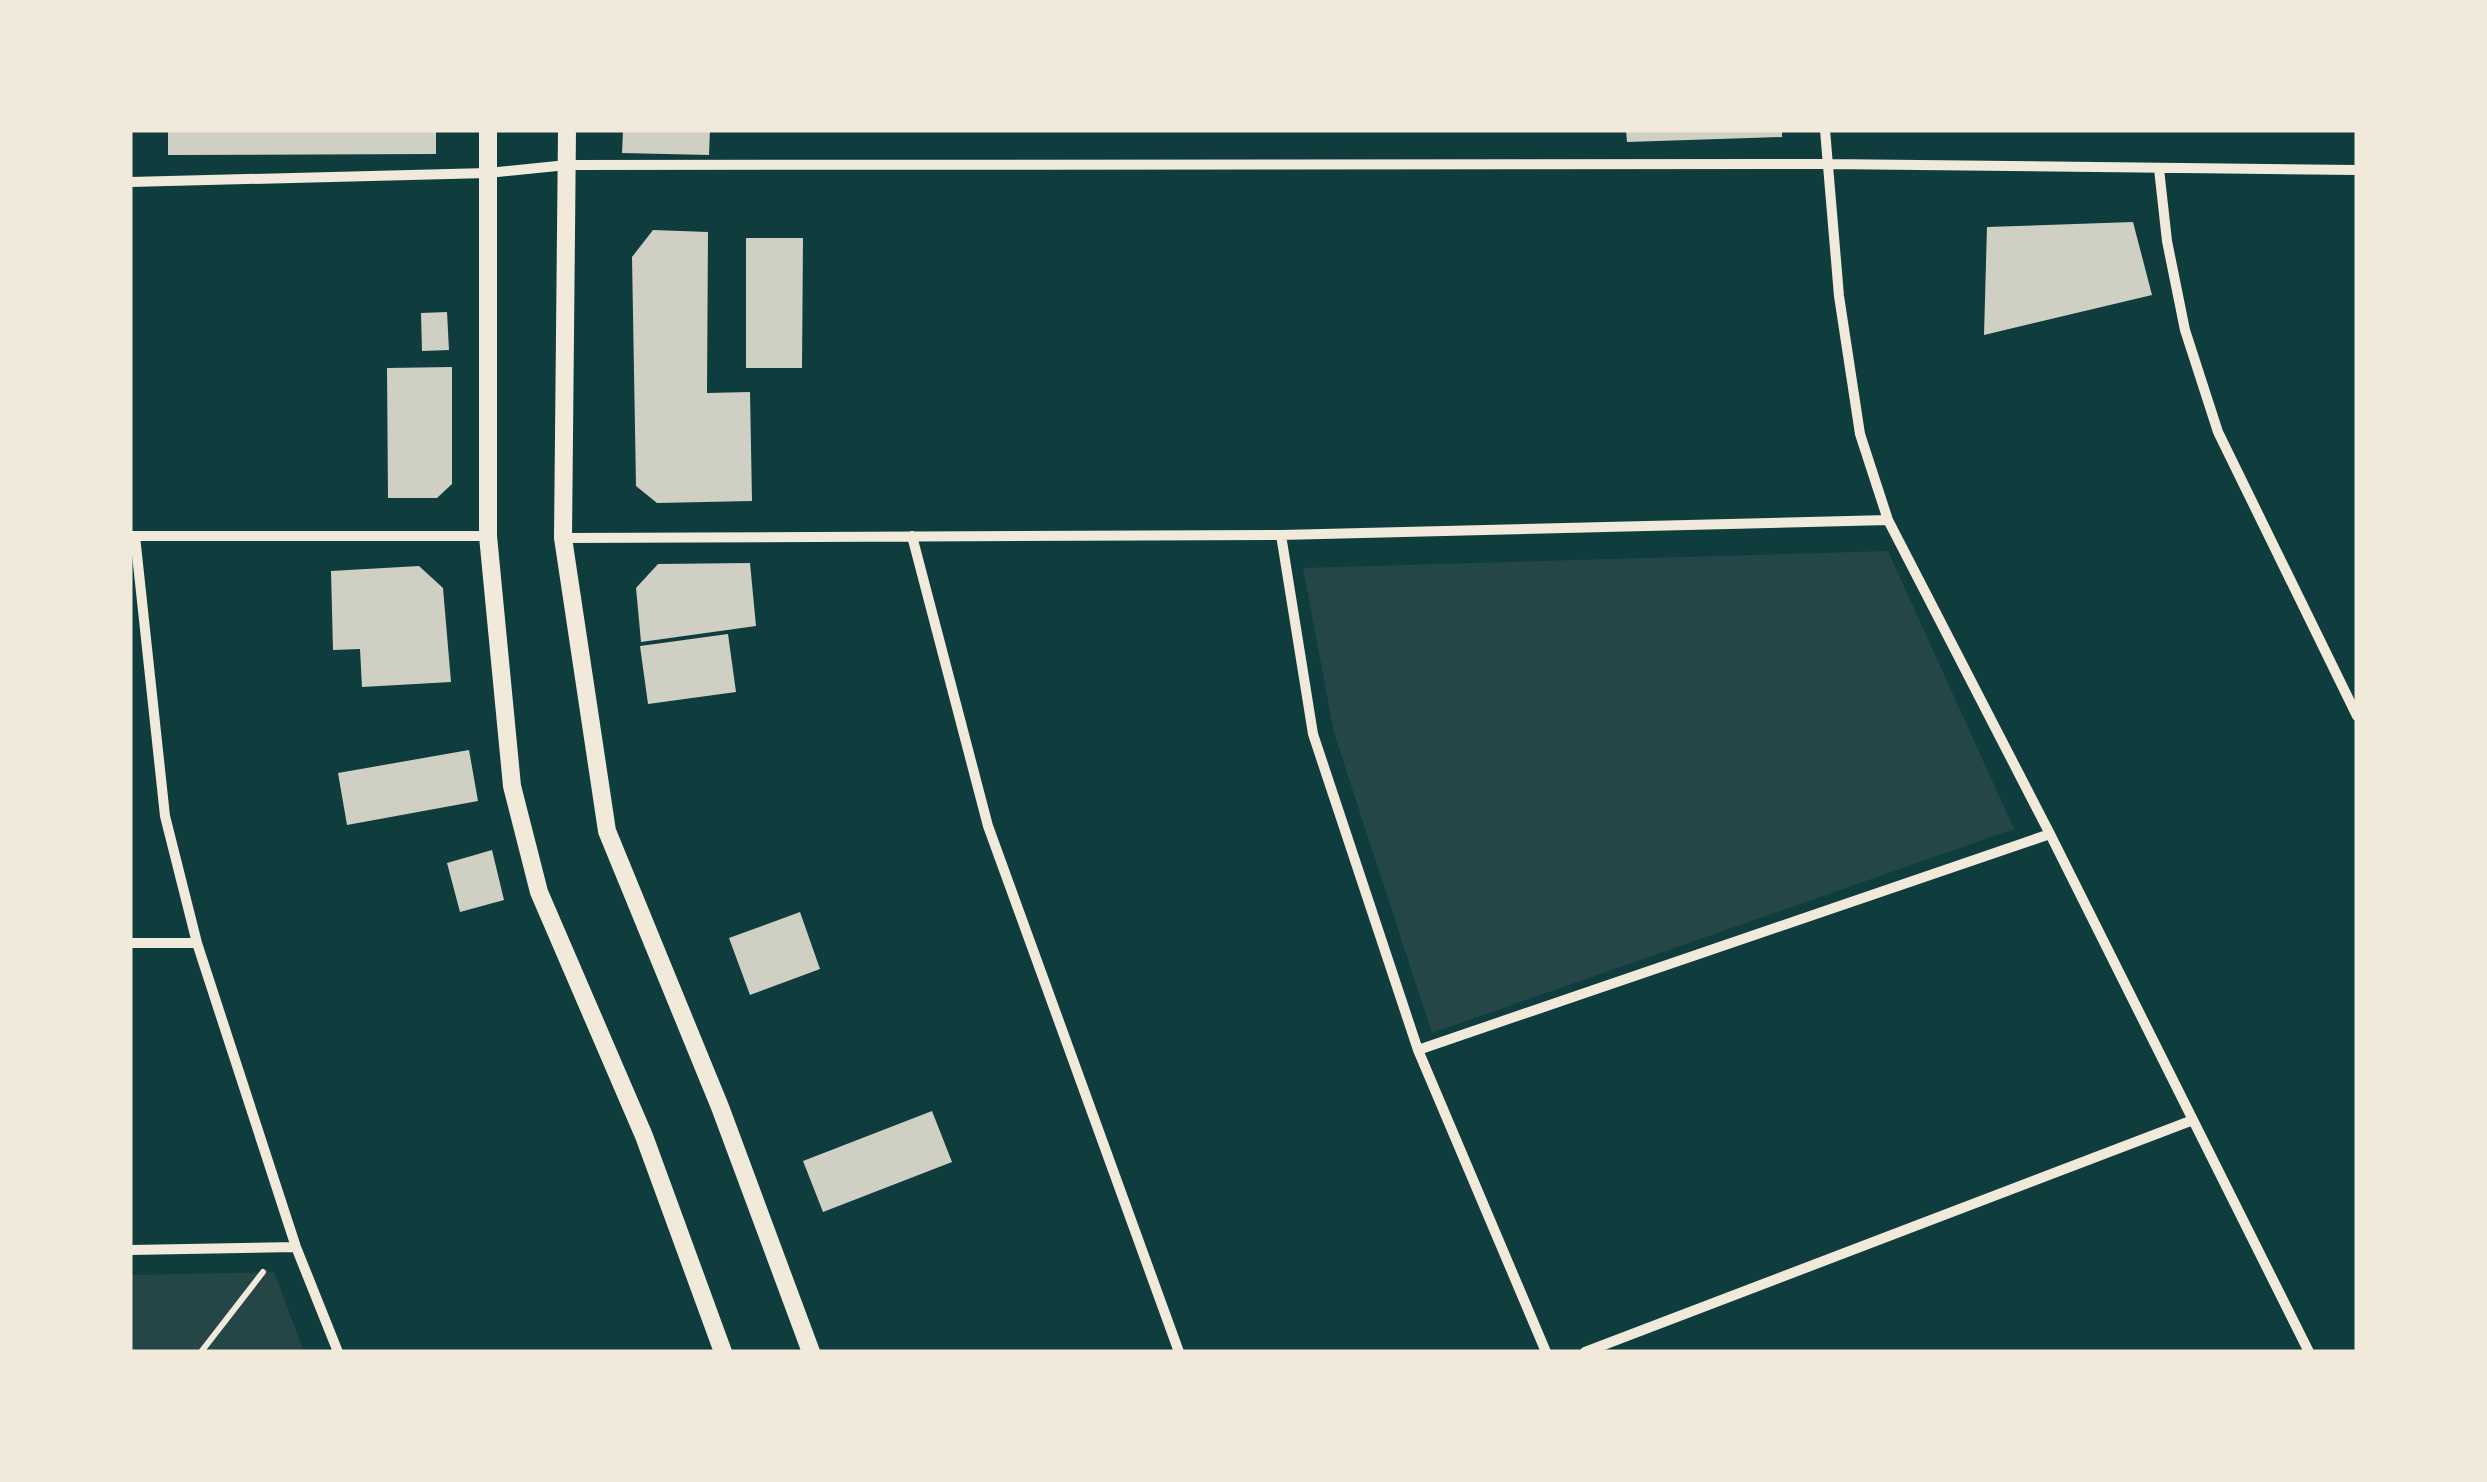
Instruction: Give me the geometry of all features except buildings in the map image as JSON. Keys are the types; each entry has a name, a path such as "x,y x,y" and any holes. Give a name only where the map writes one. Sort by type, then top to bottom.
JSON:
{"street":[{"path":"488,130 488,536 512,786 538,892 644,1136 723,1352"},
{"path":"567,130 564,538 607,831 720,1107 811,1352"},
{"path":"1825,130 1838,296 1860,434 1888,520 2309,1352"},
{"path":"130,182 488,173 567,164 1827,164 2357,170"},
{"path":"2158,169 2167,241 2185,330 2218,432 2357,716"},
{"path":"564,538 1281,536 1888,520"},
{"path":"338,1352 296,1247 197,943 165,816 132,536 488,536"},
{"path":"912,536 988,826 1179,1352"},
{"path":"1281,536 1312,734 1418,1050 1546,1352"},
{"path":"1418,1050 2050,834"},
{"path":"130,943 197,943"},
{"path":"1585,1352 2193,1120"},
{"path":"130,1250 296,1247"}],"path":[{"path":"202,1352 282,1247"}],"shaded area":[{"path":"1888,551 2014,829 1432,1033 1334,733 1303,568"},
{"path":"274,1272 304,1352 130,1352 130,1275"}]}
